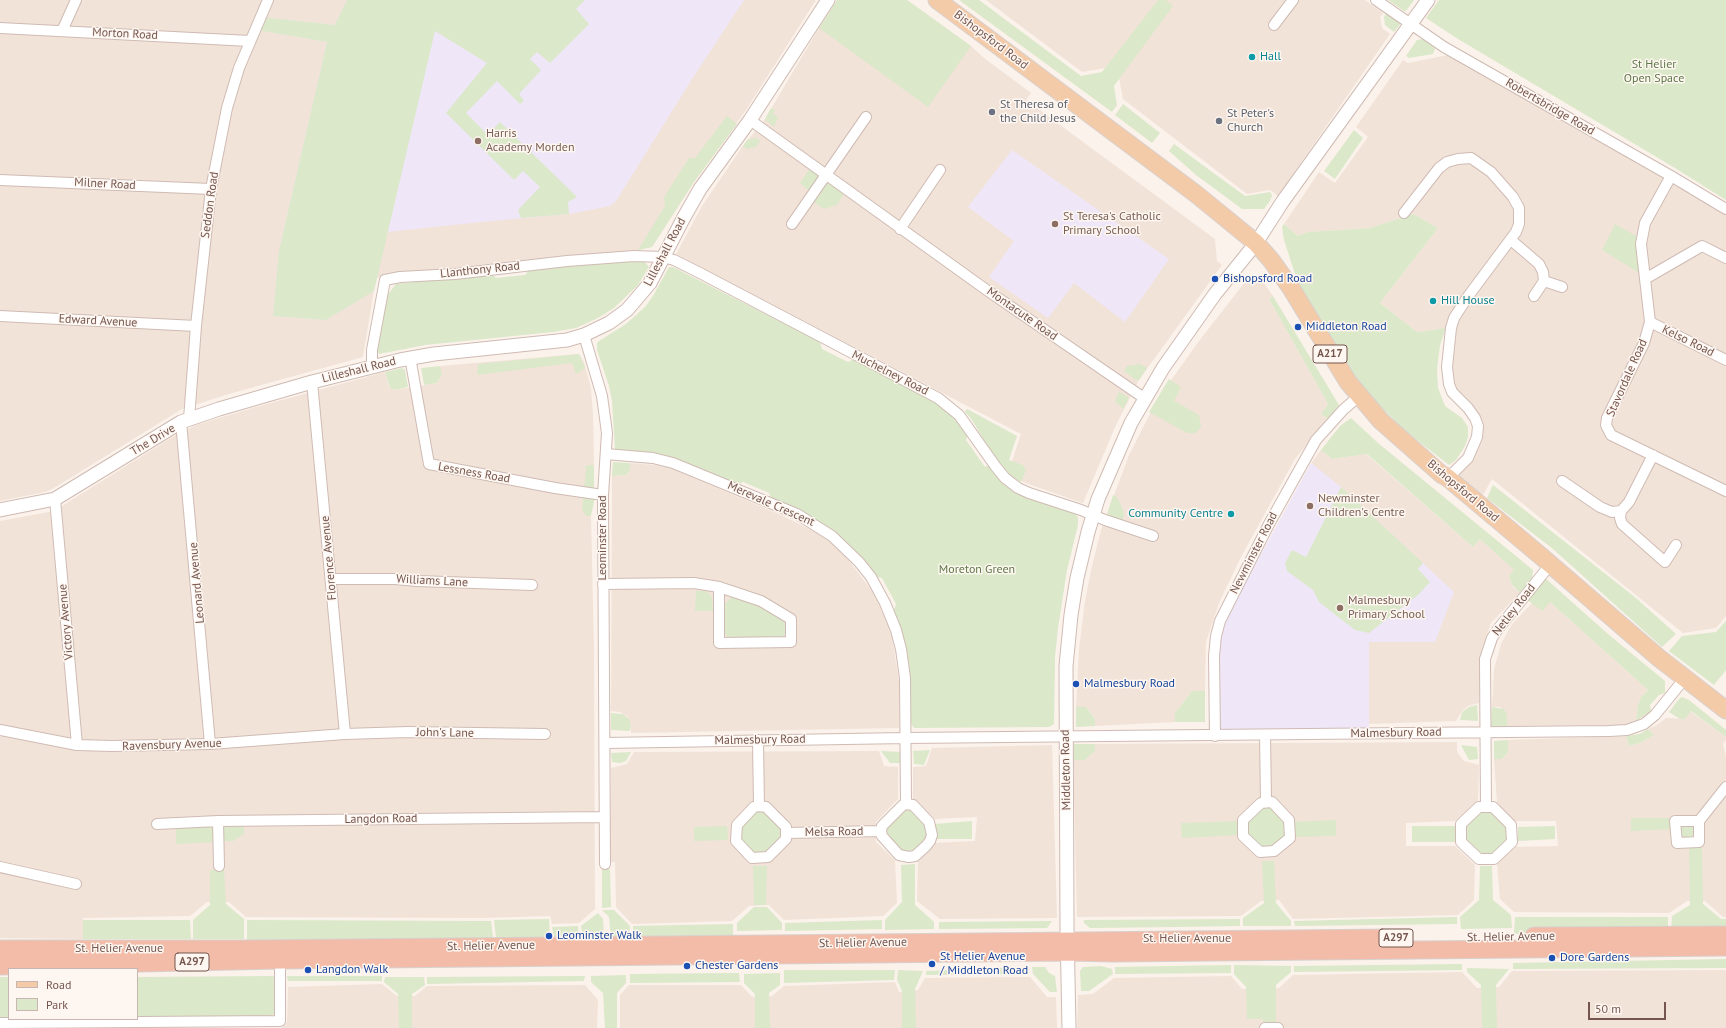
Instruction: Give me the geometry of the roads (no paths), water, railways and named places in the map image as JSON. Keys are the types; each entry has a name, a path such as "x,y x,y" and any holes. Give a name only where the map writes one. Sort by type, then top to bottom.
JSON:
{"highway":[{"name":"St. Helier Avenue","path":"0,949 1068,946 1726,935"},
{"name":"St. Helier Avenue","path":"0,966 280,960 896,955 1068,946 1114,953 1726,947"}],"main road":[{"name":"Bishopsford Road","path":"937,0 1196,194 1256,243 1271,260 1291,288 1336,363 1359,396 1381,421 1441,474 1448,478 1685,678 1726,710"}],"street":[{"path":"62,31 76,0"},
{"name":"Seddon Road","path":"185,420 211,189 227,108 239,68 268,0"},
{"name":"Lilleshall Road","path":"312,382 410,357 559,341 584,335 609,323 627,310 650,283 700,189 750,120 828,0"},
{"path":"1274,25 1293,0"},
{"name":"Robertsbridge Road","path":"1376,0 1444,47 1671,176 1726,209"},
{"name":"Middleton Road","path":"1069,1028 1066,666 1071,615 1078,572 1093,515 1110,470 1144,398 1196,320 1256,243 1283,201 1428,0"},
{"name":"Morton Road","path":"0,28 250,41"},
{"path":"792,224 866,117"},
{"name":"Montacute Road","path":"750,120 825,176 900,229 1144,398"},
{"path":"1404,213 1439,168 1447,162 1471,158 1492,172 1514,197 1519,208 1519,224 1511,240 1469,295 1454,318 1451,328 1447,367 1449,384 1452,392 1468,408 1475,418 1478,426 1477,437 1468,458 1448,478"},
{"path":"900,229 940,170"},
{"name":"Stavordale Road","path":"1671,176 1645,223 1641,244 1650,322 1644,343 1607,418 1606,425 1611,435 1726,491"},
{"name":"Milner Road","path":"0,180 211,189"},
{"path":"1511,240 1539,264 1543,272 1544,281 1534,296"},
{"path":"1645,279 1702,246 1726,258"},
{"name":"Llanthony Road","path":"372,367 372,350 385,280 400,277 455,274 567,261 634,256 663,257"},
{"name":"Muchelney Road","path":"663,257 674,260 700,273 938,398 959,415 996,467 1011,483 1029,493 1093,515"},
{"path":"1544,281 1562,287"},
{"name":"Edward Avenue","path":"0,316 196,326"},
{"name":"Kelso Road","path":"1650,322 1726,360"},
{"name":"Leominster Road","path":"584,335 602,396 607,433 602,495 605,743"},
{"name":"Lessness Road","path":"410,357 429,464 555,488 602,495"},
{"name":"The Drive","path":"0,510 55,500 185,420 312,382"},
{"name":"Florence Avenue","path":"312,382 345,734"},
{"name":"Newminster Road","path":"1215,736 1214,656 1216,636 1220,621 1269,524 1316,440 1343,410 1359,396"},
{"name":"Leonard Avenue","path":"185,420 210,744"},
{"name":"Merevale Crescent","path":"606,454 653,458 673,463 691,469 797,514 820,527 846,548 871,577 885,603 896,630 903,663 906,738 906,804"},
{"path":"1653,455 1629,502 1621,511 1620,518 1622,524 1665,562 1676,545"},
{"path":"1562,481 1600,508 1612,512 1621,511"},
{"name":"Victory Avenue","path":"55,500 76,745"},
{"path":"1093,515 1153,536"},
{"name":"Netley Road","path":"1486,807 1485,659 1490,643 1498,629 1550,565"},
{"name":"Williams Lane","path":"331,579 395,579 532,585"},
{"path":"603,584 694,583 719,587 762,601 791,618 791,642 718,643 719,587"},
{"name":"Malmesbury Road","path":"605,743 906,738 1609,731 1634,728 1644,724 1655,715 1685,678"},
{"name":"Ravensbury Avenue","path":"0,730 76,745 112,746 210,744 345,734"},
{"name":"John's Lane","path":"345,734 408,732 545,734"},
{"path":"1265,735 1266,802"},
{"path":"758,740 758,806"},
{"path":"605,743 605,864"},
{"path":"1699,820 1726,787"},
{"path":"1266,802 1272,802 1289,820 1290,838 1274,851 1260,852 1243,836 1243,820 1261,803 1266,802"},
{"path":"906,804 913,805 929,822 932,835 926,846 915,856 904,857 892,848 882,836 881,831 882,826 903,805 906,804"},
{"path":"758,806 766,807 786,827 787,833 786,839 768,857 752,858 736,841 737,825 754,807 758,806"},
{"path":"1479,807 1486,807 1493,807 1511,825 1512,842 1494,859 1479,859 1461,842 1461,824 1479,807"},
{"name":"Langdon Road","path":"158,824 605,817"},
{"path":"218,822 219,866"},
{"name":"Melsa Road","path":"787,833 881,831"},
{"path":"0,867 76,884"},
{"path":"0,1023 111,1025 280,1021 280,960"},
{"path":"1265,1028 1278,1028"}],"place":[{"name":"Hall","path":"1252,57"},
{"name":"St Theresa of the Child Jesus","path":"992,112"},
{"name":"St Peter's Church","path":"1219,121"},
{"name":"Harris Academy Morden","path":"478,141"},
{"name":"St Teresa's Catholic Primary School","path":"1055,224"},
{"name":"Bishopsford Road","path":"1215,279"},
{"name":"Hill House","path":"1433,301"},
{"name":"Middleton Road","path":"1298,327"},
{"name":"Newminster Children's Centre","path":"1310,506"},
{"name":"Community Centre","path":"1231,514"},
{"name":"Malmesbury Primary School","path":"1340,608"},
{"name":"Malmesbury Road","path":"1076,684"},
{"name":"Leominster Walk","path":"549,936"},
{"name":"Dore Gardens","path":"1552,958"},
{"name":"St Helier Avenue / Middleton Road","path":"932,964"},
{"name":"Chester Gardens","path":"687,966"},
{"name":"Langdon Walk","path":"308,970"}],"park label":[{"name":"St Helier Open Space","path":"1654,72"},
{"name":"Moreton Green","path":"977,570"}]}
